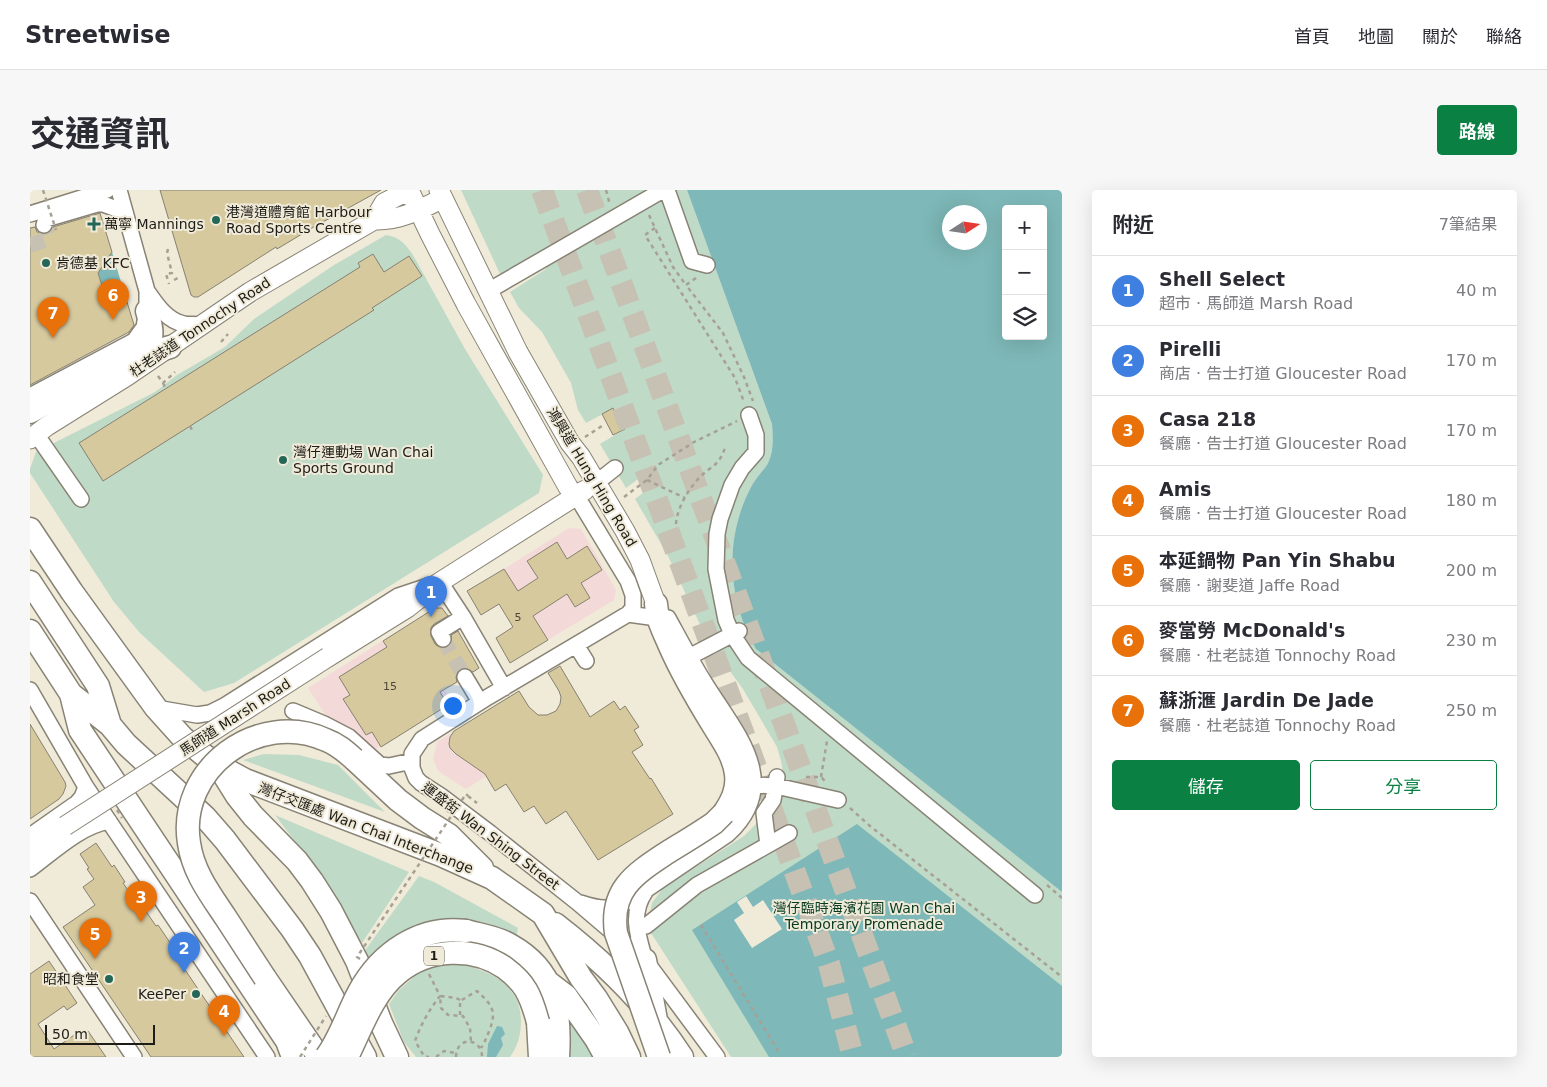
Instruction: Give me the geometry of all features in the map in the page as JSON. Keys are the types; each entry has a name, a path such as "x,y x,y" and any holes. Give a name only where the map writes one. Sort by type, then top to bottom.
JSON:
{"highway":[{"path":"30,412 123,362 148,344 152,337 147,301"},
{"path":"123,362 170,347"},
{"name":"灣仔交匯處 Wan Chai Interchange","path":"30,529 72,592 156,708 183,738 219,766 245,780 428,849 492,878 542,914 617,1032 629,1057"},
{"path":"33,586 98,686 110,725"},
{"path":"657,611 677,663 724,742 735,767 736,780 735,793 724,813 707,827 639,872 624,888 617,901 614,917 616,933 659,1057"},
{"path":"30,631 71,694 110,725 126,744 205,816 225,840 292,928 310,956 364,1057"},
{"path":"71,694 80,730 288,1041 293,1057"},
{"path":"319,1057 202,882 194,864 188,842 190,809 195,794 208,770 226,752 245,740 266,734 291,732 313,735 333,743 354,759 398,800 449,835 492,878"},
{"path":"219,766 237,796 253,816 297,861 331,911 357,961 381,1023 397,1057"},
{"path":"542,914 600,961 656,1022 682,1057"},
{"name":"1","path":"326,1057 359,992 378,964 400,946 426,934 458,930 509,944 529,958 541,971 553,992 557,1010 544,1050"},
{"name":"1","path":"346,1057 377,998 398,972 424,959 457,952 472,953 488,958 518,979 533,1005 544,1050"},
{"path":"645,960 656,1022"},
{"path":"549,983 566,996 606,1057"}],"main road":[{"name":"鴻興道 Hung Hing Road","path":"409,190 466,304 582,492 633,545 657,611"},
{"name":"杜老誌道 Tonnochy Road","path":"33,437 250,292 374,220 384,203 409,190"},
{"name":"鴻興道 Hung Hing Road","path":"441,194 518,352 577,440 581,457 582,492"},
{"name":"杜老誌道 Tonnochy Road","path":"374,220 388,220 418,211 441,194"},
{"name":"馬師道 Marsh Road","path":"30,852 65,826 407,608 440,582 540,518 547,501 582,492"}],"street":[{"path":"43,221 107,190"},
{"path":"119,190 147,301 158,307 173,320 183,324 200,324"},
{"path":"488,291 663,190"},
{"path":"667,190 692,261 707,265"},
{"path":"43,221 96,204 103,204 125,212"},
{"name":"杜老誌道 Tonnochy Road","path":"30,396 134,341 144,327 147,301"},
{"path":"752,410 756,435 756,452 742,468 732,485 720,519 717,534 716,569 726,620 736,632 748,658 829,725 1039,889"},
{"path":"33,437 81,499"},
{"path":"582,492 615,468"},
{"name":"鴻興道 Hung Hing Road","path":"582,492 628,581 633,595 633,602 628,614"},
{"path":"440,582 504,688"},
{"name":"馬師道 Marsh Road","path":"156,708 197,715 210,713 398,596 440,582"},
{"path":"293,711 349,737 380,765 389,766 412,761 414,750 422,739 480,702 628,614 657,611"},
{"name":"鴻興道 Hung Hing Road","path":"577,902 596,908 613,908 631,900 735,828 745,815 750,804 754,785 751,761 742,742 689,657 667,616 657,611"},
{"path":"443,639 439,632 463,618"},
{"path":"689,657 736,632"},
{"path":"576,644 586,661"},
{"path":"465,677 480,702"},
{"path":"30,690 86,787 267,1057"},
{"name":"運盛街 Wan Shing Street","path":"412,761 413,772 421,783 490,833 577,902"},
{"path":"754,785 777,781 842,802"},
{"path":"768,845 764,813 773,800 777,781"},
{"path":"30,836 77,803 86,787"},
{"path":"68,809 81,813 84,819 82,831"},
{"path":"30,869 82,831 109,821"},
{"path":"646,926 697,885 788,833"},
{"path":"645,960 638,937 636,920 638,905 647,890"},
{"path":"30,901 134,1057"},
{"path":"577,902 645,960 716,1057"},
{"path":"649,990 672,997"}],"path":[{"path":"43,190 43,221"},
{"path":"642,201 673,267 726,340 744,377 752,410"},
{"path":"655,228 645,235 735,378 752,410"},
{"path":"167,251 172,273 166,274 169,284"},
{"path":"686,286 710,268 707,265"},
{"path":"174,280 178,278"},
{"path":"221,342 228,334"},
{"path":"163,383 175,372"},
{"path":"158,376 166,389"},
{"path":"622,498 647,480 658,465 694,442 752,410"},
{"path":"577,440 605,424"},
{"path":"190,426 193,432"},
{"path":"676,524 676,517 685,498 698,479 717,464 722,457 726,445"},
{"path":"647,480 685,498"},
{"path":"827,784 821,777 829,725"},
{"path":"362,960 357,957 466,794 468,796"},
{"path":"842,802 1062,977"},
{"path":"1039,889 1062,898"},
{"path":"701,925 780,1054"},
{"path":"426,970 440,996 442,1008 448,1015 463,1016 470,1028 471,1042"},
{"path":"440,996 460,1000 477,991 492,1008 494,1016 486,1041 481,1048 482,1057"},
{"path":"429,1057 424,1056 415,1041 428,1012 440,996"},
{"path":"460,1000 460,1015"},
{"path":"456,1057 456,1052 463,1043 471,1042 481,1048"},
{"path":"436,1057 444,1051 456,1052"}],"shaded area":[{"path":"569,528 581,529 616,590 614,600 548,640 504,569"},
{"path":"406,626 452,702 373,751 328,719 308,688"},
{"path":"507,699 536,745 466,789 438,771 433,758 437,742"}],"green space":[{"name":"灣仔臨時海濱花園 Wan Chai Temporary Promenade","path":"461,190 687,190 772,424 773,440 771,455 767,465 753,484 742,507 736,527 733,548 732,569 735,590 746,630 756,649 1062,892 1062,1057 731,1057 651,933 649,919 652,903 663,888 744,836 782,798 784,778 777,747 743,689 703,631 668,556 635,499 652,486 645,474 626,488 600,444 625,429 614,408 586,423 578,410 571,383 542,332 519,308 510,292 546,269 541,254 501,276"},
{"name":"灣仔運動場 Wan Chai Sports Ground","path":"386,235 395,237 402,242 413,255 465,349 543,475 539,493 234,683 204,692 140,633 114,602 30,473 36,452 155,392 177,375 225,347 254,319 334,265"},
{"path":"264,754 299,755 338,765 385,812 243,760"},
{"path":"275,815 409,872 362,943 312,864"},
{"path":"419,876 434,882 518,928 516,939 490,924 467,920 466,965 487,973 504,984 511,991 520,1009 520,1035 510,1057 416,1057 404,1042 389,1004 399,990 416,975 397,937 366,962 361,956"},
{"path":"569,1016 598,1057 569,1057"}],"water":[{"path":"687,190 1062,190 1062,892 756,649 746,630 739,610 735,590 733,548 736,527 742,507 753,484 767,465 771,455 773,440 772,424"},
{"path":"112,252 127,302 104,292 98,273"},
{"path":"857,824 1062,986 1062,1057 769,1057 692,930"},
{"path":"497,1026 502,1027 505,1034 501,1038 503,1045 496,1057 487,1057 488,1044"}],"pier":[{"path":"746,896 753,907 763,900 782,929 752,948 734,920 744,913 737,902"}],"building":[{"name":"港灣道體育館 Harbour Road Sports Centre","path":"160,190 381,190 277,249 276,247 198,297 194,297 191,295"},
{"path":"100,213 112,252 98,273 104,292 127,302 134,325 129,332 30,385 30,228 35,227 37,232 45,234 51,232 53,227"},
{"path":"373,254 384,272 409,256 422,276 372,308 374,310 103,481 79,443 360,267 358,263"},
{"path":"613,408 625,429 613,435 602,414"},
{"path":"557,542 567,559 587,546 602,570 581,583 590,598 575,607 567,594 533,616 548,640 510,663 496,638 513,627 499,604 481,615 467,591 504,569 518,591 538,578 527,561"},
{"path":"435,608 442,608 448,616 434,624 431,628 431,636 435,644 439,647 447,647 451,643 451,635 458,631 479,668 473,672 465,668 460,669 456,677 457,682 440,692 448,705 381,747 372,732 366,735 343,699 350,695 339,677 387,647 383,641"},
{"path":"560,666 590,717 614,701 620,710 625,706 639,727 634,730 643,745 632,752 651,778 673,814 598,860 566,811 546,824 534,806 524,812 506,784 495,791 485,774 456,754 449,744 450,737 454,731 519,691 529,707 538,715 547,715 556,711 561,697 548,673"},
{"path":"30,724 66,786 59,799 30,819"},
{"path":"96,843 112,867 114,865 125,882 123,883 141,909 143,907 156,926 158,925 173,947 171,949 244,1057 151,1057 63,927 95,905 83,887 94,879 80,854"},
{"path":"49,961 77,1003 67,1010 64,1006 38,1024 54,1049 80,1031 83,1035 88,1031 106,1057 30,1057 30,974"}],"tunnel":[{"path":"542,190 829,964 853,1057"},
{"path":"587,190 907,1057"},
{"path":"30,245 46,240 48,237 44,224"},
{"path":"443,639 465,677"}],"place":[{"name":"港灣道體育館 Harbour Road Sports Centre","path":"216,220"},
{"name":"萬寧 Mannings","path":"94,224"},
{"name":"肯德基 KFC","path":"46,263"},
{"name":"麥當勞 McDonald's","path":"113,320"},
{"name":"蘇浙滙 Jardin De Jade","path":"53,338"},
{"name":"灣仔運動場 Wan Chai Sports Ground","path":"283,460"},
{"name":"Shell Select","path":"431,617"},
{"name":"Casa 218","path":"141,922"},
{"name":"本延鍋物 Pan Yin Shabu","path":"95,959"},
{"name":"Pirelli","path":"184,973"},
{"name":"昭和食堂","path":"109,979"},
{"name":"KeePer","path":"196,994"},
{"name":"Amis","path":"224,1036"}]}
